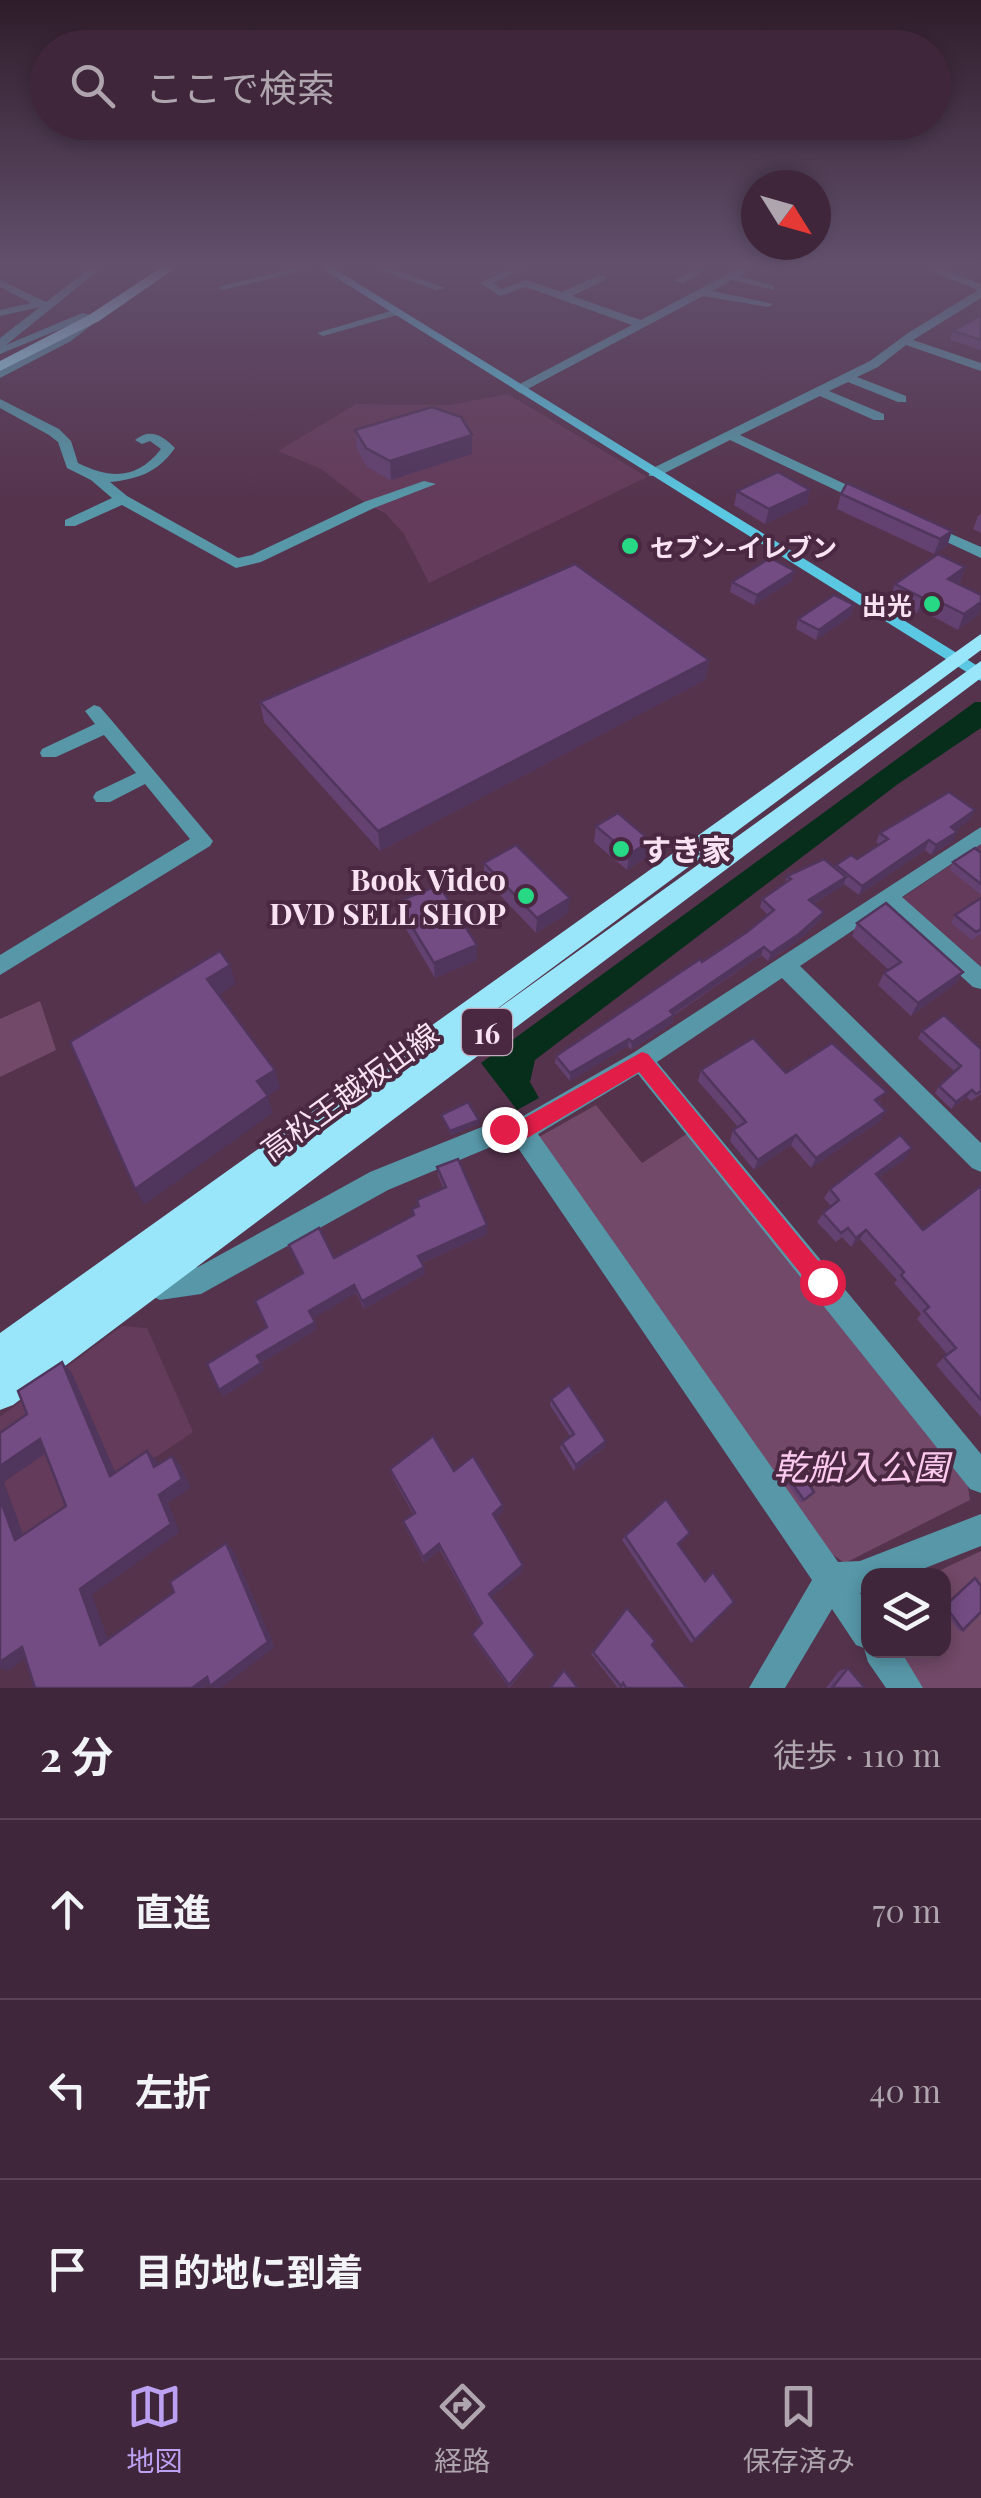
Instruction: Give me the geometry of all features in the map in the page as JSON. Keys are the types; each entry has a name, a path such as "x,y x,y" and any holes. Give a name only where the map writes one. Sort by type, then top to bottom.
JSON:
{"main road":[{"path":"0,359 33,344"},
{"name":"高松王越坂出線","path":"0,1355 141,1270 972,669 981,640"},
{"name":"高松王越坂出線","path":"0,1392 141,1270"}],"street":[{"path":"448,344 972,669"},
{"path":"520,389 603,344"},
{"path":"654,472 847,377 904,344"},
{"path":"912,344 981,368"},
{"path":"847,377 902,399"},
{"path":"819,391 879,416"},
{"path":"0,403 54,432 64,441 72,465 236,563 256,559 369,505 429,484"},
{"path":"729,435 891,511"},
{"path":"98,479 139,475 158,464 168,448 150,436 142,440"},
{"path":"70,523 122,498"},
{"path":"909,519 981,552"},
{"path":"3,959 148,871 204,842 100,718 49,753"},
{"path":"102,797 148,776"},
{"path":"141,1270 160,1286 201,1280 380,1182 504,1129 522,1131 642,1060 981,834"},
{"path":"887,896 981,980"},
{"path":"786,966 981,1160"},
{"path":"642,1060 981,1478"},
{"path":"522,1131 861,1622"},
{"path":"832,1579 860,1577 981,1530"},
{"path":"766,1688 832,1579"},
{"path":"885,1658 906,1688"}],"shaded area":[{"path":"508,394 647,477 429,583 404,534 385,513 368,505 321,469 278,451 356,404 449,405"},
{"path":"975,702 981,702 981,728 898,784 535,1060 530,1082 539,1098 517,1110 481,1063"},
{"path":"981,844 981,968 901,899"},
{"path":"122,1326 147,1328 193,1432 0,1562 0,1417"}],"green space":[{"path":"40,1001 56,1050 0,1077 0,1019"},
{"name":"乾船入公園","path":"596,1105 642,1163 688,1133 966,1474 970,1500 845,1563 830,1553 539,1137"},
{"name":"乾船入公園","path":"981,1551 981,1688 921,1688 900,1658 951,1658 951,1568 945,1568"}],"building":[{"path":"432,407 461,417 472,435 390,461 366,448 355,430"},
{"path":"778,472 810,490 769,509 737,491"},
{"path":"847,483 952,531 940,539 841,494"},
{"path":"938,554 965,567 948,579 981,595 981,602 964,614 895,584"},
{"path":"770,558 795,571 757,595 732,582"},
{"path":"575,564 709,660 378,831 260,702"},
{"path":"834,595 854,605 819,630 798,619"},
{"path":"949,792 975,810 951,827 957,832 936,845 929,840 862,886 836,865 851,855 857,859 888,839 880,833"},
{"path":"618,813 651,841 629,854 596,826"},
{"path":"516,845 570,898 537,918 484,863"},
{"path":"975,848 981,853 981,884 953,862"},
{"path":"824,859 846,877 809,900 824,912 799,934 771,953 764,947 632,1042 629,1039 570,1073 556,1056 747,932 774,910 762,899 791,879 787,876"},
{"path":"439,885 477,945 434,963 397,902"},
{"path":"981,898 981,929 976,932 955,915"},
{"path":"886,903 963,972 918,1003 884,973 901,962 857,923"},
{"path":"220,951 230,965 207,979 275,1070 257,1081 268,1096 135,1189 70,1042"},
{"path":"944,1015 981,1049 981,1091 976,1094 972,1090 956,1102 939,1086 961,1066 922,1031"},
{"path":"753,1038 786,1073 832,1043 887,1092 875,1100 886,1111 816,1158 796,1135 758,1160 733,1130 746,1122 701,1070"},
{"path":"468,1102 479,1120 450,1131 441,1115"},
{"path":"900,1135 912,1148 876,1174 923,1230 981,1186 981,1400 944,1357 956,1348 924,1311 929,1307 901,1275 904,1272 866,1230 856,1238 848,1228 841,1233 823,1213 839,1200 830,1189"},
{"path":"458,1159 487,1225 418,1256 424,1267 362,1301 354,1285 309,1311 315,1322 257,1356 261,1363 219,1390 207,1364 267,1327 255,1301 303,1273 289,1245 319,1228 334,1258 414,1215 412,1209 419,1206 417,1200 446,1187 437,1167"},
{"path":"62,1362 110,1476 147,1451 154,1467 172,1456 182,1479 159,1495 171,1524 80,1589 100,1645 174,1592 170,1582 226,1543 268,1642 210,1686 207,1677 192,1688 35,1688 22,1647 0,1662 0,1499 15,1540 66,1506 40,1439 0,1466 0,1433 27,1414 18,1391"},
{"path":"569,1385 606,1441 576,1465 562,1443 574,1434 551,1399"},
{"path":"433,1436 454,1471 473,1456 503,1505 493,1514 523,1565 489,1594 535,1655 509,1685 472,1634 482,1623 439,1544 423,1557 403,1521 415,1513 390,1469"},
{"path":"796,1465 814,1492 804,1500 785,1473"},
{"path":"666,1499 690,1533 678,1544 705,1581 713,1572 734,1602 695,1640 625,1536"},
{"path":"975,1578 981,1586 981,1612 963,1630 951,1614 951,1600"},
{"path":"627,1608 687,1688 626,1688 593,1652"},
{"path":"848,1668 865,1688 832,1688"},
{"path":"564,1670 578,1688 550,1688"}],"place":[{"name":"セブン-イレブン","path":"630,546"},
{"name":"出光","path":"932,604"},
{"name":"すき家","path":"621,849"},
{"name":"Book Video DVD SELL SHOP","path":"526,896"}],"route":[{"path":"504,1129 522,1131 642,1060 822,1282"}]}
